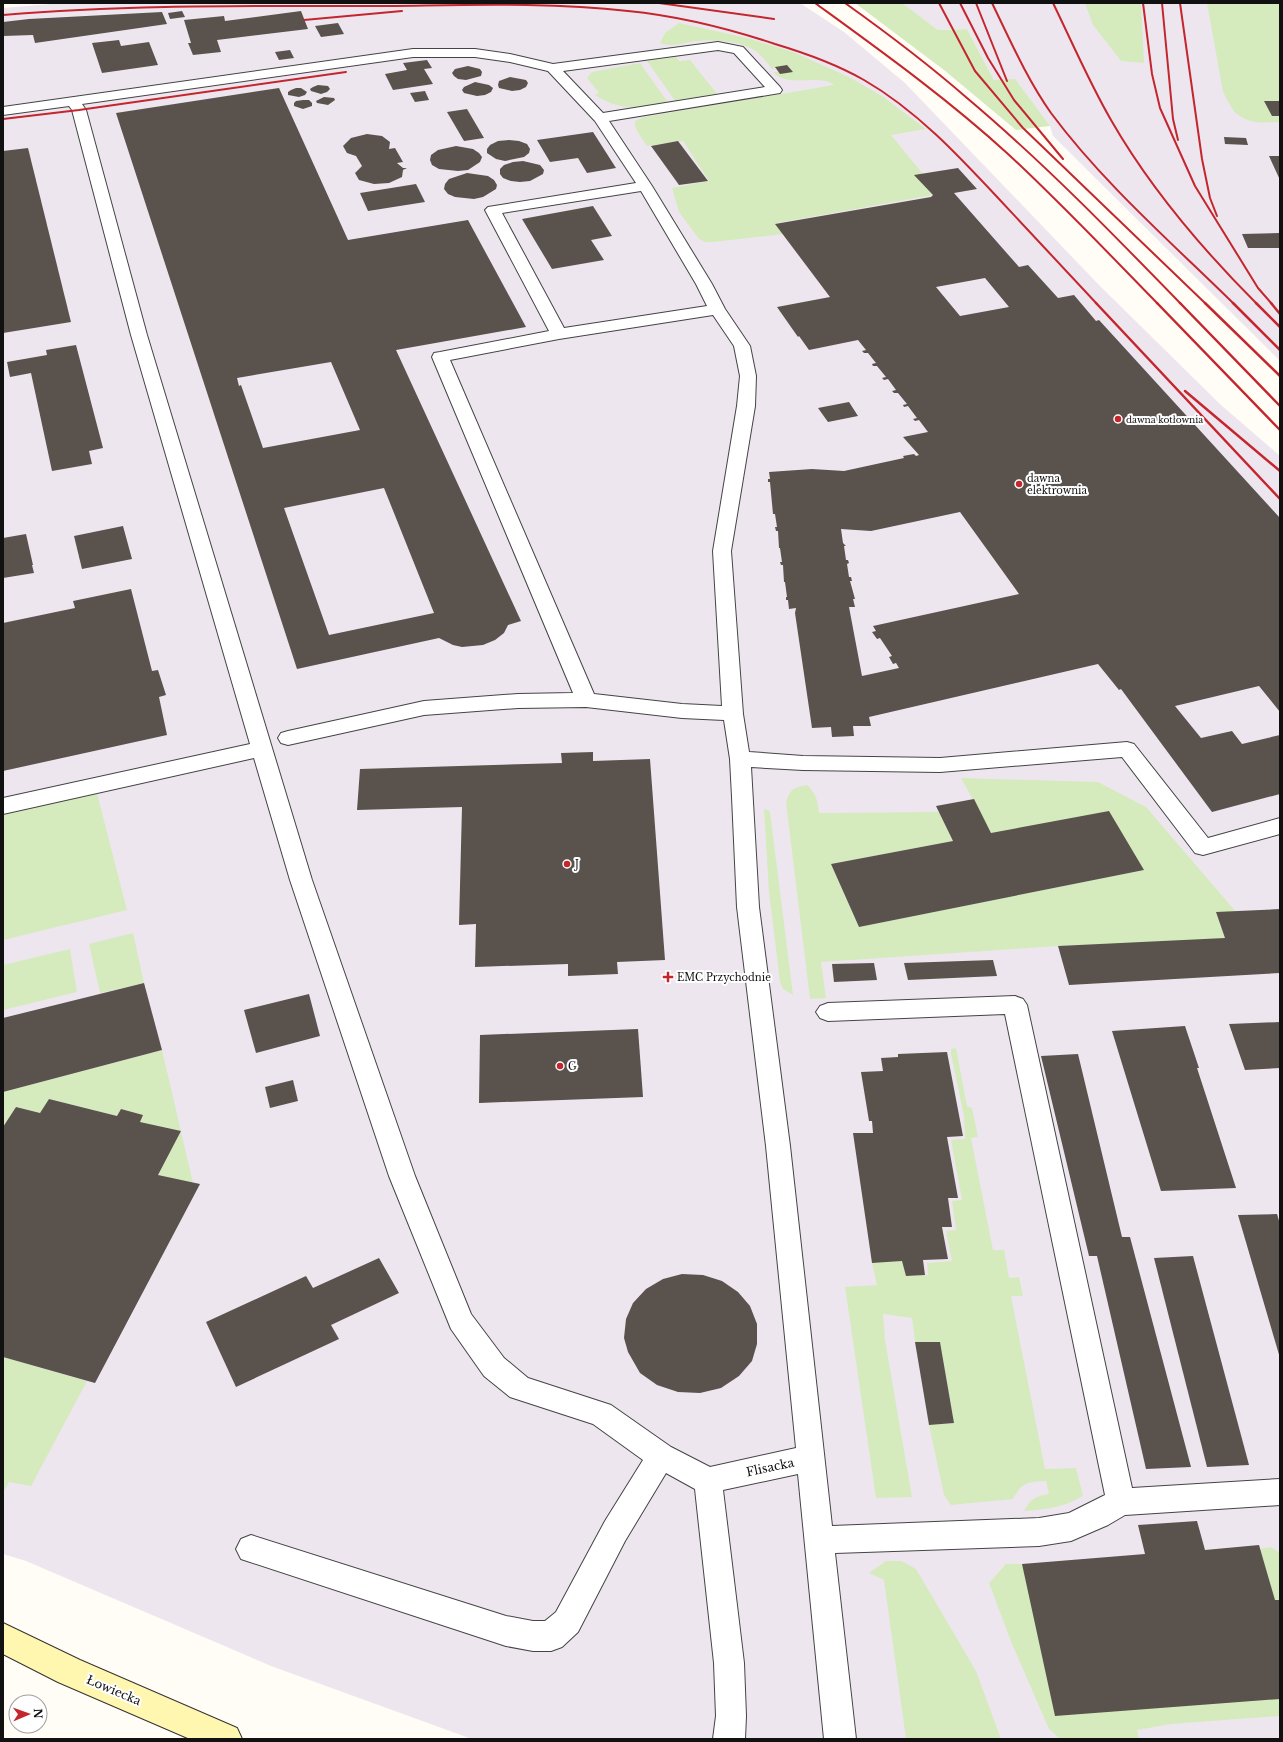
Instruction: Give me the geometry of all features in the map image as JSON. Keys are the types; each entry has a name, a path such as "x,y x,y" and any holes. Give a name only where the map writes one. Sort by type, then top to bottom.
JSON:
{"main road":[{"name":"Łowiecka","path":"3,1638 69,1671 226,1739"}],"lane":[{"path":"3,111 413,53 475,53 510,58 553,68 718,46 738,50 775,90 600,118"},
{"path":"553,68 600,118 645,186 704,284 717,309 742,346 748,376 746,406 722,551 733,714 740,759 748,907 778,1146 840,1739"},
{"path":"73,101 79,110 139,335 301,880 402,1176 460,1321 494,1366 520,1388 602,1414 662,1456 708,1481 729,1663 731,1716 729,1739"},
{"path":"559,334 493,210 645,186"},
{"path":"586,700 440,357 559,334 717,309"},
{"path":"288,738 424,708 518,701 586,700 682,711 733,714"},
{"path":"740,759 940,765 1128,748 1203,847 1280,826"},
{"path":"3,806 262,749"},
{"path":"828,1012 1015,1006 1121,1502"},
{"path":"251,1549 506,1631 533,1636 551,1636 567,1622 616,1531 662,1456"},
{"name":"Flisacka","path":"708,1481 758,1468 810,1458"},
{"path":"819,1540 1039,1532 1071,1527 1098,1515 1121,1502 1280,1492"}],"shaded area":[{"path":"63,3 800,3 844,32 905,83 1100,286 1221,405 1280,456 1280,1739 472,1739 271,1666 26,1561 3,1554 3,8"},
{"path":"901,3 1280,3 1280,361 1053,136 1050,126 994,80 967,29 938,30"}],"green space":[{"path":"855,3 902,3 938,30 967,29 994,80 1015,79 1050,126 1016,130 944,70"},
{"path":"1085,3 1141,3 1144,63 1121,61 1093,25"},
{"path":"1207,3 1280,3 1280,122 1263,123 1247,120 1237,114 1231,107 1223,92"},
{"path":"679,23 747,38 793,52 849,77 882,96 926,129 891,135 923,174 915,175 933,195 777,223 776,224 784,234 713,242 705,242 699,239 679,212 672,188 709,181 683,141 647,146 637,131 635,121 644,117 834,85 821,80 787,80 779,77 773,72 793,72 787,65 772,69 757,52 734,43 725,41 706,41 671,45 660,43 665,33"},
{"path":"676,57 679,61 690,60 718,95 676,102 647,61"},
{"path":"640,63 669,104 640,108 622,106 613,104 595,95 599,93 587,78 592,72"},
{"path":"961,778 1098,782 1146,807 1237,913 1230,940 1058,946 821,962 826,998 810,999 786,802 793,789 807,785 813,791 816,798 819,813 939,812 953,841 831,864 859,927 1144,870 991,833"},
{"path":"94,782 127,910 3,940 3,803"},
{"path":"764,808 770,812 793,995 783,989 780,982 769,892"},
{"path":"133,933 144,983 100,993 89,944"},
{"path":"70,949 77,992 3,1010 3,965"},
{"path":"956,1048 967,1106 972,1108 978,1137 971,1138 993,1250 1004,1250 1009,1278 1019,1277 1023,1296 1011,1296 1045,1469 1076,1468 1083,1496 1068,1503 1040,1510 1024,1511 1034,1499 1049,1494 1046,1481 1026,1484 1019,1489 1013,1499 951,1505 944,1495 929,1425 954,1423 940,1342 915,1342 912,1318 883,1314 885,1340 912,1497 876,1498 845,1287 877,1285 872,1263 902,1261 906,1276 928,1275 927,1263 952,1261 946,1231 956,1230 952,1201 962,1200 951,1140 965,1139 964,1116 951,1054 951,1049"},
{"path":"162,1050 181,1131 140,1122 143,1115 121,1109 117,1116 50,1099 40,1113 16,1107 3,1127 3,1092"},
{"path":"181,1131 193,1183 158,1175"},
{"path":"3,1357 87,1381 31,1486 9,1482 3,1493"},
{"path":"1271,1547 1280,1553 1280,1600 1275,1600 1260,1549"},
{"path":"886,1561 901,1561 916,1569 976,1671 1001,1739 906,1739 884,1580 869,1573"},
{"path":"1006,1564 1022,1564 1280,1699 1280,1716 1171,1724 1137,1730 1139,1739 1060,1739 1049,1729 1012,1644 989,1583"}],"building":[{"path":"182,11 185,17 170,19 168,13"},
{"path":"301,11 308,29 217,40 221,52 193,55 188,43 191,43 184,20 224,16 225,21"},
{"path":"162,12 167,24 35,43 33,35 3,36 3,22 29,19"},
{"path":"338,23 344,34 321,37 315,26"},
{"path":"119,40 121,46 149,42 158,65 102,73 92,43"},
{"path":"290,50 294,58 279,60 275,52"},
{"path":"427,60 432,68 424,69 433,84 393,90 385,74 407,70 403,63"},
{"path":"787,65 793,72 780,74 775,67"},
{"path":"468,66 480,69 482,72 481,76 466,80 458,79 452,73 455,69"},
{"path":"510,77 526,80 528,83 526,87 520,90 512,91 499,88 499,81"},
{"path":"475,82 489,85 493,88 491,92 485,95 477,96 464,93 462,90 464,87"},
{"path":"318,85 328,86 330,89 321,94 311,91 310,89"},
{"path":"279,88 348,240 468,220 526,327 396,350 521,621 508,625 504,633 495,640 483,645 462,647 453,645 439,638 297,669 116,113","holes":["331,362 360,430 263,448 241,385 239,386 237,378","384,488 434,613 329,635 284,508"]},
{"path":"296,88 301,88 307,92 305,95 299,97 288,95 288,92"},
{"path":"425,91 429,100 415,102 410,93"},
{"path":"324,97 334,98 335,100 328,105 317,103 316,101"},
{"path":"309,100 312,103 312,106 303,109 294,106 296,101"},
{"path":"1264,101 1280,101 1280,116 1272,116"},
{"path":"467,109 484,138 464,141 447,112"},
{"path":"593,132 616,168 587,173 578,158 550,162 537,140"},
{"path":"367,134 382,136 390,142 389,149 395,148 403,162 397,163 403,168 407,168 403,170 402,177 389,183 374,184 359,180 355,173 362,166 356,156 347,153 343,146 351,138"},
{"path":"1224,137 1246,138 1248,145 1225,144"},
{"path":"509,140 527,144 530,149 529,153 524,157 505,161 496,159 487,153 487,149 490,145 498,141"},
{"path":"678,141 708,181 679,185 651,146"},
{"path":"456,146 473,149 479,153 482,157 480,162 468,170 458,171 439,169 432,165 430,160 431,155 438,150"},
{"path":"28,148 71,322 3,333 3,151"},
{"path":"1269,156 1280,156 1280,180"},
{"path":"523,161 540,165 544,170 543,174 530,181 520,182 503,178 500,174 500,169 504,165"},
{"path":"958,168 977,189 954,193 1019,267 1028,265 1058,298 1074,295 1096,321 1099,320 1280,518 1280,712 1259,686 1175,706 1201,738 1232,731 1242,744 1280,735 1280,794 1212,812 1121,689 1119,690 1098,664 869,717 871,726 853,726 854,736 832,737 831,727 812,728 795,613 796,608 789,609 788,600 786,600 787,597 783,565 781,565 780,562 782,562 778,531 776,531 775,527 777,527 775,514 773,514 770,482 768,482 768,479 770,479 769,472 812,469 844,471 904,458 903,456 914,454 916,456 919,455 903,437 928,432 919,420 915,421 913,419 917,418 908,406 904,407 903,405 907,404 898,393 894,393 892,391 896,390 888,379 884,380 882,378 886,377 877,366 873,366 872,364 876,363 868,353 864,353 862,351 866,350 858,340 809,350 799,336 798,337 777,307 830,297 775,224 931,197 933,195 914,175","holes":["985,278 1009,307 960,316 936,287","960,512 1019,594 873,626 876,631 872,632 877,639 880,638 892,656 889,657 893,664 896,663 899,668 862,676 849,607 855,607 853,599 855,599 850,581 852,581 851,577 849,577 847,564 849,563 848,560 846,560 844,546 846,546 843,543 841,529 871,531"]},
{"path":"467,173 488,176 494,180 497,185 496,189 483,197 474,199 455,197 448,194 444,189 445,184 449,179"},
{"path":"416,184 425,202 368,211 360,193"},
{"path":"593,206 612,236 591,240 604,260 552,269 522,219"},
{"path":"1280,233 1280,248 1248,248 1242,234"},
{"path":"76,345 103,448 89,451 92,464 52,471 31,373 10,377 7,362 47,355 46,350"},
{"path":"849,402 858,416 828,422 818,408"},
{"path":"123,526 132,559 82,569 74,536"},
{"path":"26,534 34,573 3,578 3,538"},
{"path":"131,589 152,671 158,670 166,695 159,697 167,735 3,771 3,623 75,608 73,601"},
{"name":"J","path":"593,752 593,761 650,759 665,960 617,962 618,974 568,976 568,964 475,967 476,924 459,925 462,807 357,810 360,769 562,763 561,753"},
{"path":"974,799 991,833 1109,811 1144,870 859,927 831,864 953,841 936,806"},
{"path":"1280,909 1280,973 1069,985 1058,946 1225,938 1216,912"},
{"path":"993,960 997,976 908,980 904,963"},
{"path":"874,963 877,980 834,982 832,964"},
{"path":"144,983 162,1050 3,1092 3,1018"},
{"path":"309,994 320,1036 256,1053 244,1010"},
{"path":"1280,1022 1280,1068 1245,1070 1229,1024"},
{"path":"1185,1026 1236,1188 1161,1191 1112,1031"},
{"name":"G","path":"638,1029 643,1097 479,1103 480,1035"},
{"path":"947,1052 963,1136 947,1137 958,1198 948,1198 952,1227 942,1227 948,1259 923,1260 925,1275 906,1276 902,1261 872,1263 853,1133 873,1133 872,1121 869,1121 861,1072 883,1071 881,1058 898,1057 898,1054"},
{"path":"1078,1054 1122,1237 1130,1237 1191,1467 1146,1469 1097,1256 1089,1256 1041,1056"},
{"path":"293,1080 298,1101 270,1108 265,1087"},
{"path":"49,1099 117,1116 121,1109 143,1115 140,1122 181,1131 158,1175 200,1184 95,1383 3,1357 3,1127 16,1107 40,1113"},
{"path":"1277,1214 1280,1224 1280,1358 1238,1215"},
{"path":"1193,1256 1249,1465 1207,1467 1154,1258"},
{"path":"379,1258 399,1293 331,1325 339,1339 236,1387 206,1322 306,1276 313,1288"},
{"path":"682,1274 703,1275 722,1281 738,1292 750,1306 757,1324 757,1344 752,1361 739,1376 721,1388 700,1393 678,1392 657,1385 640,1373 628,1352 624,1338 626,1319 633,1303 646,1289 663,1279"},
{"path":"915,1342 940,1342 954,1423 929,1425"},
{"path":"1197,1521 1205,1550 1259,1545 1275,1600 1280,1600 1280,1699 1055,1716 1022,1564 1145,1554 1138,1525"}],"railway":[{"path":"659,3 774,19"},
{"path":"815,3 914,76 962,114 1008,154 1084,228 1158,304"},
{"path":"845,3 892,37 952,85 1023,147 1077,198 1181,304"},
{"path":"939,3 975,71 1023,128 1206,304"},
{"path":"960,3 988,58 1014,100 1063,159"},
{"path":"976,3 1007,81"},
{"path":"992,3 1034,87 1051,113 1071,139 1115,188 1234,304"},
{"path":"1053,3 1103,106 1142,170 1196,239 1236,283 1280,327"},
{"path":"1143,3 1152,74 1160,108 1195,186 1258,288 1272,304"},
{"path":"1162,3 1173,119 1178,140"},
{"path":"1180,3 1202,159 1210,198 1217,216"},
{"path":"3,15 92,9 180,7 527,5 595,8 647,13 684,19 721,28 786,47 831,64 864,80 901,105 936,134 968,166 1097,304"},
{"path":"304,20 402,11"},
{"path":"3,119 79,110 346,72"},
{"path":"1096,303 1280,499"},
{"path":"1157,303 1280,430"},
{"path":"1180,303 1280,406"},
{"path":"1205,303 1280,376"},
{"path":"1271,303 1280,314"},
{"path":"1234,304 1280,350"},
{"path":"1185,391 1280,471"}],"place":[{"name":"dawna kotłownia","path":"1118,419"},
{"name":"dawna elektrownia","path":"1019,484"},
{"name":"J","path":"567,864"},
{"name":"EMC Przychodnie","path":"668,977"},
{"name":"G","path":"560,1066"}]}
